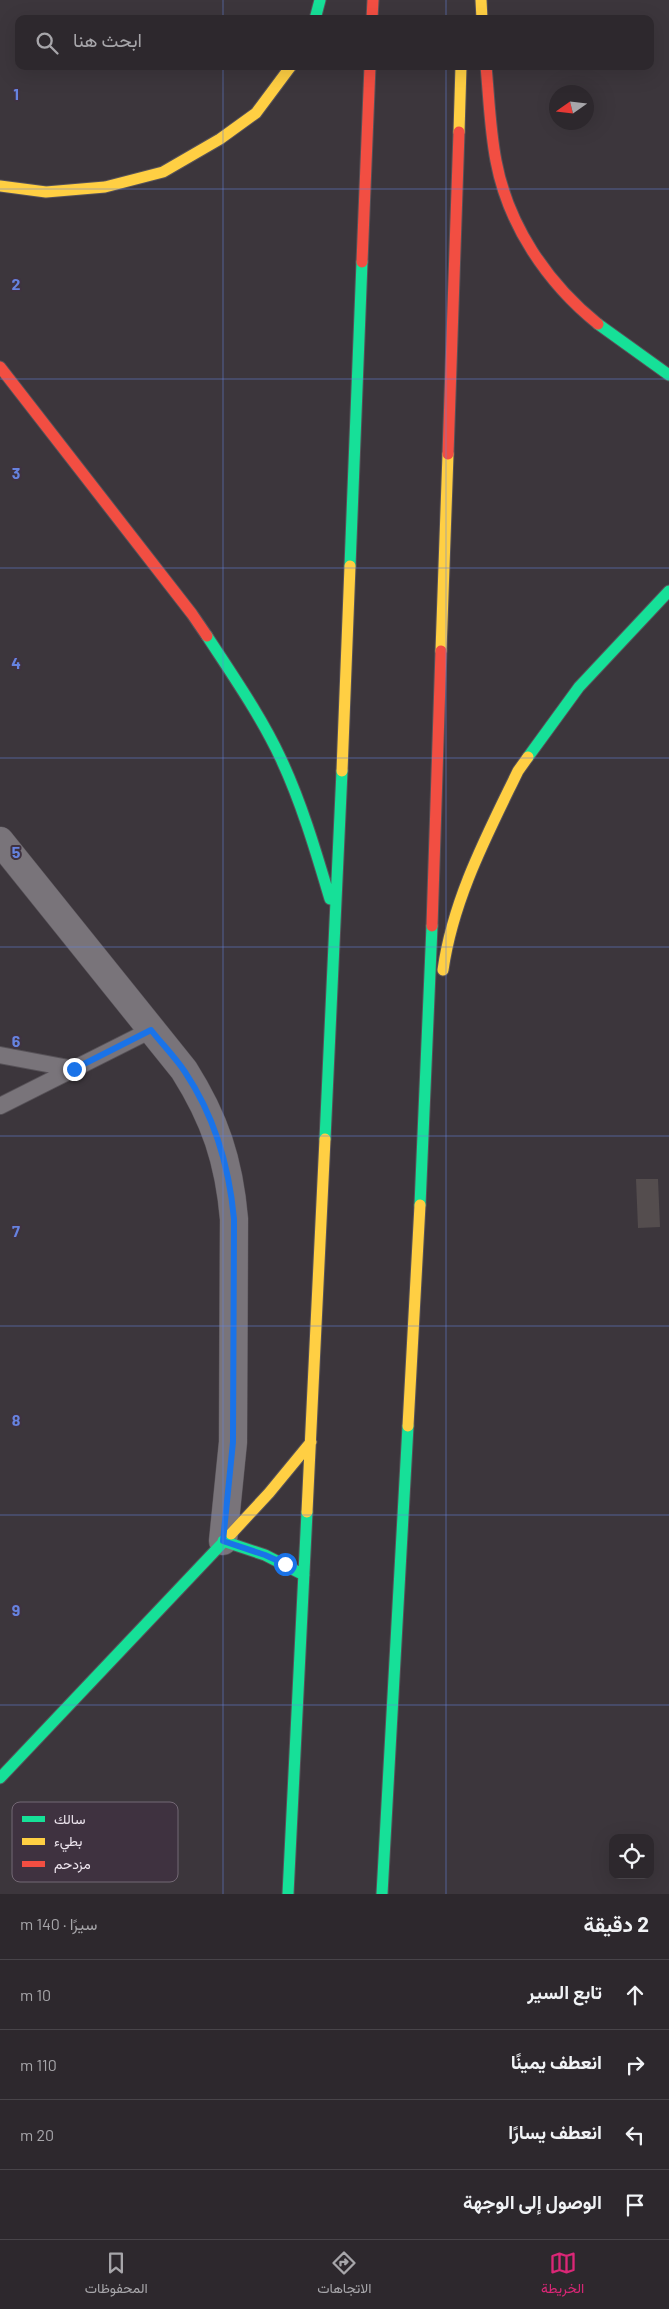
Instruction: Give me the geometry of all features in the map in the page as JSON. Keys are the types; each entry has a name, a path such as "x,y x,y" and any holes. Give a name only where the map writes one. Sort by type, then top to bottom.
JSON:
{"main road":[{"path":"315,15 320,0"},
{"path":"372,15 373,0"},
{"path":"481,0 482,15"},
{"path":"0,186 46,192 105,187 163,172 220,139 256,113 288,70"},
{"path":"288,1894 336,918 370,70"},
{"path":"382,1894 426,1100 461,70"},
{"path":"486,70 494,147 503,190 519,229 538,260 569,300 624,346 669,375"},
{"path":"0,367 192,614 250,701 281,759 305,817 336,918"},
{"path":"426,1100 446,948 472,864 518,771 573,694 669,591"},
{"path":"0,1778 269,1493 311,1442"},
{"path":"223,1541 265,1555 304,1575"}],"street":[{"path":"0,841 184,1070 215,1126 225,1156 232,1187 234,1219 233,1442 223,1541"}],"lane":[{"path":"0,1106 151,1030"},
{"path":"0,1055 74,1069"}],"building":[{"path":"636,1179 658,1179 660,1227 638,1228"}],"traffic: fast":[{"path":"316,15 320,0"},
{"path":"350,566 362,262"},
{"path":"598,324 669,375"},
{"path":"528,757 579,687 669,591"},
{"path":"207,636 256,712 289,776 314,846 330,899"},
{"path":"325,1139 342,771"},
{"path":"420,1205 432,926"},
{"path":"382,1894 408,1426"},
{"path":"288,1894 307,1512"},
{"path":"0,1778 231,1534"},
{"path":"223,1541 265,1555 304,1575"}],"traffic: slow":[{"path":"481,0 482,15"},
{"path":"0,186 46,192 105,187 163,172 220,139 256,113 288,70"},
{"path":"459,132 461,70"},
{"path":"441,651 448,454"},
{"path":"342,771 350,566"},
{"path":"443,970 448,944 463,893 495,819 518,771 528,757"},
{"path":"307,1512 325,1139"},
{"path":"408,1426 420,1205"},
{"path":"231,1534 269,1493 311,1442"}],"traffic: jam":[{"path":"372,15 373,0"},
{"path":"362,262 370,70"},
{"path":"486,70 496,161 510,208 520,230 546,271 579,308 598,324"},
{"path":"448,454 459,132"},
{"path":"0,367 192,614 207,636"},
{"path":"432,926 441,651"}],"route":[{"path":"74,1069 151,1030 184,1070 215,1126 225,1156 232,1187 234,1219 233,1442 232,1468 223,1541 244,1547 285,1564"}]}
